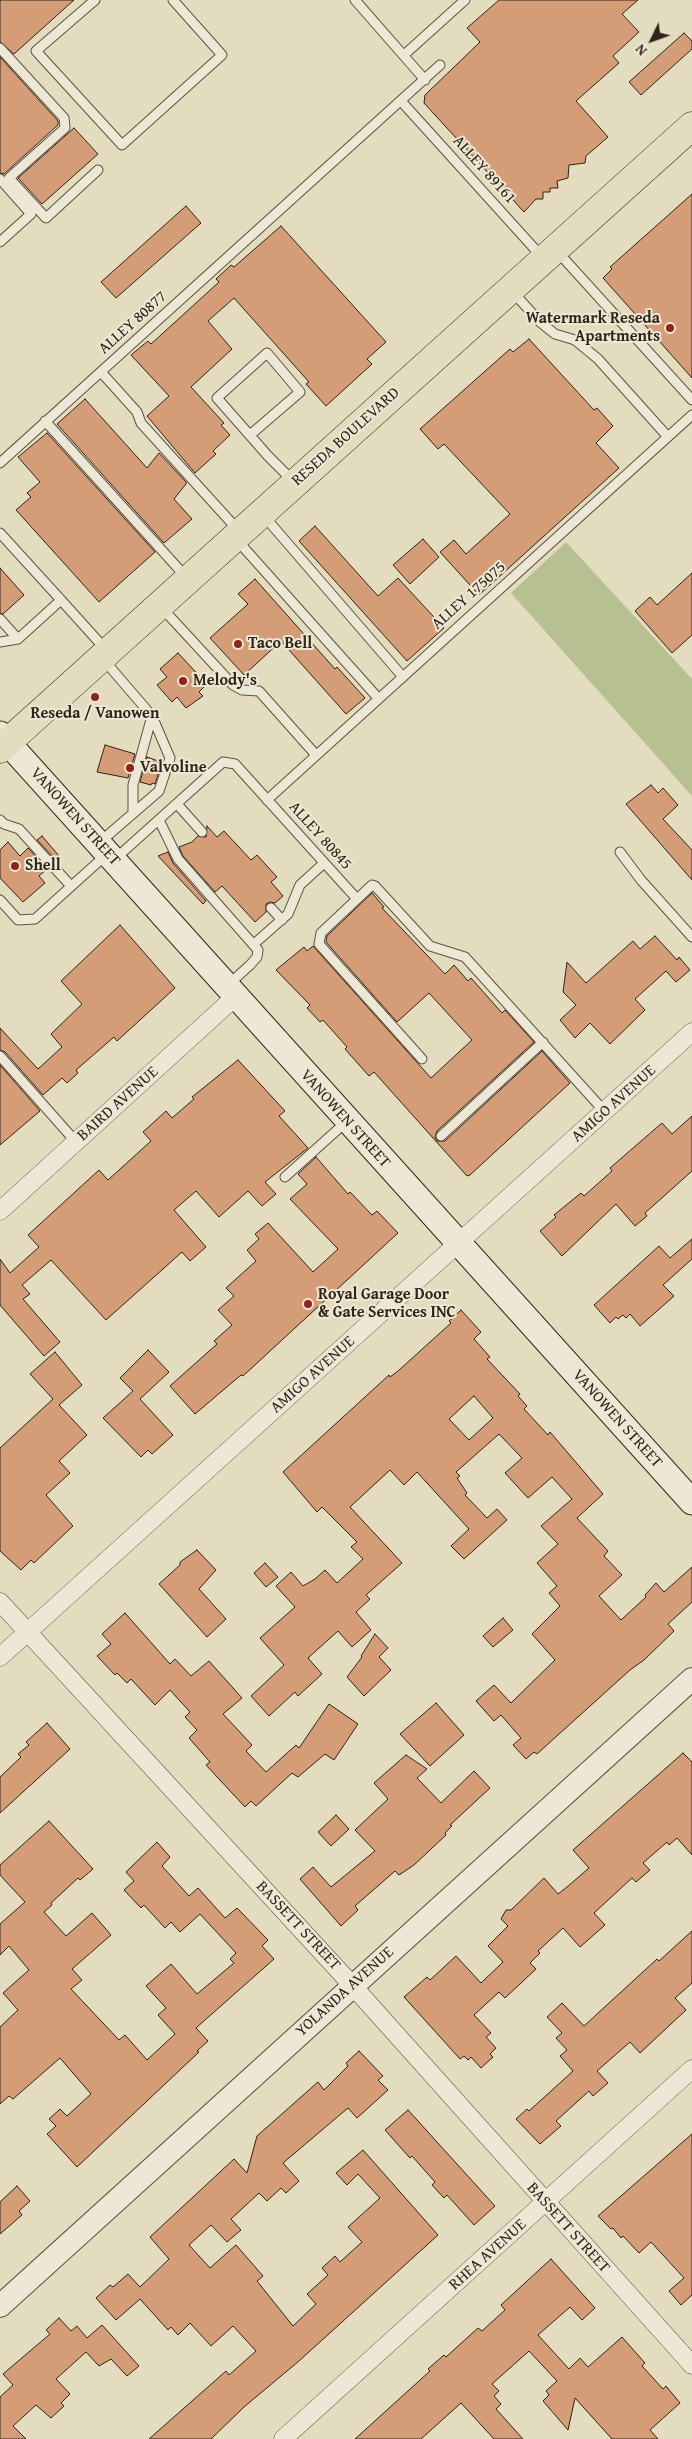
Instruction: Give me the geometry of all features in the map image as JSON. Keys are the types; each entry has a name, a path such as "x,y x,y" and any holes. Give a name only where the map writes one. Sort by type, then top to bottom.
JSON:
{"main road":[{"name":"RESEDA BOULEVARD","path":"2,742 160,605 692,126"},
{"name":"VANOWEN STREET","path":"2,742 106,853 692,1502"}],"street":[{"name":"BAIRD AVENUE","path":"0,1211 76,1142 231,992"},
{"name":"AMIGO AVENUE","path":"0,1657 692,1032"},
{"name":"BASSETT STREET","path":"0,1602 352,1985 692,2366"},
{"name":"YOLANDA AVENUE","path":"0,2306 352,1985 692,1679"},
{"name":"RHEA AVENUE","path":"283,2439 692,2070"}],"lane":[{"path":"95,0 36,51 122,145 222,54 173,0"},
{"path":"355,0 425,80"},
{"path":"404,55 465,0"},
{"path":"0,48 64,118 65,128 9,178 46,218 98,170"},
{"name":"ALLEY 80877","path":"0,463 440,65"},
{"name":"ALLEY 89161","path":"399,102 692,400"},
{"path":"0,179 31,214 0,242"},
{"path":"511,290 554,334 575,340 598,359 668,437"},
{"path":"250,435 300,392 267,353 217,398 250,435 295,483"},
{"path":"101,372 137,412 141,423 378,698"},
{"name":"ALLEY 175075","path":"267,800 692,415"},
{"path":"45,421 188,579"},
{"path":"261,513 403,676"},
{"path":"0,533 61,600 152,716 170,758 159,791 148,803 132,813 106,853"},
{"path":"0,642 18,639 61,600"},
{"path":"160,605 233,685 242,690 259,690 316,755"},
{"path":"0,619 18,639"},
{"path":"132,813 133,785 152,716"},
{"name":"ALLEY 80845","path":"177,804 223,762 235,764 354,896"},
{"path":"0,900 18,920 35,919 106,853 159,820 177,804 202,832"},
{"path":"159,820 178,859 258,950 257,957 231,992"},
{"path":"1,824 19,829 71,886"},
{"path":"620,852 641,880 692,937"},
{"path":"254,944 288,914 300,885 324,864"},
{"path":"422,1059 319,944 321,933 354,896 372,885 430,946 465,957 605,1112"},
{"path":"271,908 282,920"},
{"path":"441,1136 543,1042"},
{"path":"0,1056 76,1142"},
{"path":"285,1177 347,1121"}],"green space":[{"path":"566,542 692,679 692,796 511,593"}],"building":[{"path":"0,0 74,0 14,54 0,42"},
{"path":"499,0 638,0 622,14 639,32 613,56 619,63 576,101 608,137 586,156 585,163 569,165 568,178 557,181 558,188 550,188 550,192 543,192 543,199 536,199 524,212 424,103 425,95 480,42 467,28"},
{"path":"684,33 692,41 692,49 641,95 629,82"},
{"path":"0,57 58,121 58,125 4,174 0,173"},
{"path":"74,128 98,154 42,204 18,178"},
{"name":"Watermark Reseda Apartments","path":"692,194 692,378 603,278 612,269 610,267"},
{"path":"186,206 201,223 116,298 101,282"},
{"path":"281,226 386,342 367,359 372,364 326,406 306,384 309,382 234,298 208,321 232,349 191,387 224,423 221,425 230,435 213,451 216,454 195,473 147,416 169,396 131,355 148,341 151,344 219,282 216,279 231,265 234,267"},
{"path":"529,339 594,410 597,408 613,426 596,443 619,468 479,595 440,552 454,540 466,554 510,514 444,444 438,449 420,429 510,349 513,352"},
{"path":"85,399 147,468 159,453 186,482 174,499 192,519 164,543 57,424"},
{"path":"47,433 155,552 99,602 16,510 31,497 27,493 40,482 18,457"},
{"path":"315,526 378,596 398,578 444,628 407,661 299,541"},
{"path":"423,539 439,557 410,584 393,565"},
{"path":"0,568 24,595 3,614 0,613"},
{"path":"692,573 692,635 672,653 635,611 650,597 657,605"},
{"path":"255,579 335,669 337,667 365,698 346,714 281,641 244,675 210,638 248,604 238,594"},
{"name":"Melody's","path":"178,653 207,684 199,692 203,696 186,708 177,697 172,702 157,685 167,677 160,669"},
{"path":"105,745 135,754 128,778 97,772"},
{"path":"147,757 158,761 157,763 161,765 155,784 152,783 151,785 140,782"},
{"path":"651,785 658,793 663,788 678,805 663,819 692,850 692,880 626,804"},
{"path":"207,826 217,837 224,831 251,860 257,855 277,877 271,882 283,896 275,903 270,902 266,904 266,912 255,922 222,886 215,892 183,856 179,847 192,842 198,836 206,837"},
{"path":"42,836 60,857 56,860 37,840"},
{"name":"Shell","path":"8,842 20,856 28,848 47,869 39,876 45,883 23,902 0,878 0,850"},
{"path":"168,852 173,863 206,901 203,904 158,856"},
{"path":"372,893 384,907 382,908 445,974 454,965 468,981 471,978 502,1013 505,1010 534,1042 437,1131 435,1137 437,1141 445,1141 542,1051 570,1083 470,1175 467,1176 374,1072 369,1076 345,1049 347,1047 323,1020 320,1022 307,1008 310,1005 276,970 304,947 307,951 313,946 431,1078 472,1040 429,993 397,1022 326,942 327,936"},
{"path":"120,925 175,988 117,1041 114,1037 76,1070 78,1073 67,1083 62,1078 43,1095 5,1052 0,1050 0,1028 38,1069 62,1047 51,1034 82,1004 61,981"},
{"path":"655,936 677,960 679,957 690,970 676,982 666,971 635,999 645,1010 610,1044 590,1023 575,1038 560,1020 576,1005 563,992 567,962 586,983 633,941 640,949"},
{"path":"238,1060 285,1111 279,1116 308,1148 265,1182 276,1194 262,1206 248,1191 219,1217 196,1191 174,1210 206,1247 190,1261 182,1252 106,1320 51,1260 22,1285 30,1294 23,1299 60,1342 44,1356 0,1305 0,1259 10,1273 39,1247 28,1235 99,1170 108,1180 151,1141 143,1132 166,1111 172,1118 194,1099 192,1097"},
{"path":"0,1065 40,1111 0,1145"},
{"path":"692,1116 692,1171 645,1213 647,1216 635,1226 616,1204 562,1256 540,1231 556,1217 554,1215 581,1193 584,1196 612,1171 610,1168 662,1123 672,1134"},
{"path":"316,1157 348,1194 350,1192 372,1215 377,1211 398,1233 243,1376 241,1375 195,1414 170,1386 217,1344 214,1341 232,1325 218,1310 234,1296 226,1288 256,1261 247,1250 259,1239 255,1234 268,1223 313,1272 338,1249 290,1199 307,1184 298,1174"},
{"path":"692,1239 692,1259 663,1285 674,1296 640,1326 630,1314 626,1318 623,1315 618,1319 616,1317 610,1323 594,1305 659,1246 670,1258"},
{"path":"461,1310 481,1332 474,1339 490,1357 487,1359 520,1394 518,1396 527,1406 524,1409 548,1435 550,1432 603,1494 577,1518 608,1551 604,1556 622,1575 599,1596 621,1620 646,1597 645,1595 656,1583 664,1592 692,1567 692,1602 668,1624 674,1631 644,1660 630,1670 537,1754 534,1752 526,1759 513,1745 521,1738 501,1715 494,1721 476,1701 494,1685 511,1703 555,1660 532,1634 560,1606 549,1593 557,1586 537,1563 558,1544 541,1526 572,1499 552,1477 528,1498 505,1473 522,1458 499,1434 456,1472 460,1476 457,1478 467,1493 465,1495 487,1518 497,1509 507,1520 464,1559 451,1546 469,1529 417,1472 404,1485 390,1470 350,1507 402,1563 366,1595 370,1599 356,1612 371,1630 352,1647 338,1631 308,1658 322,1674 298,1696 295,1692 269,1716 251,1696 284,1665 260,1638 295,1607 276,1586 291,1572 303,1586 325,1570 337,1583 363,1559 351,1547 357,1542 322,1507 317,1512 283,1472 389,1375 390,1377 398,1371 451,1323 449,1321","holes":["474,1396 493,1418 469,1440 449,1419"]},
{"path":"148,1350 169,1372 140,1399 173,1435 152,1454 148,1450 141,1457 103,1418 133,1391 120,1378"},
{"path":"55,1352 82,1385 59,1405 87,1435 59,1461 70,1473 46,1495 73,1526 34,1563 31,1560 21,1570 0,1551 0,1448 53,1399 30,1374"},
{"path":"197,1550 216,1570 199,1589 226,1619 207,1637 159,1584 180,1565 180,1562"},
{"path":"265,1563 278,1577 266,1587 254,1573"},
{"path":"125,1613 170,1664 175,1659 191,1676 209,1661 242,1698 223,1714 252,1745 246,1751 266,1772 296,1745 299,1748 329,1704 358,1724 334,1760 325,1754 298,1777 292,1773 256,1806 251,1801 245,1807 206,1765 210,1762 189,1738 197,1730 185,1717 190,1712 170,1690 155,1705 131,1679 127,1683 117,1673 115,1675 97,1656 111,1644 102,1634"},
{"path":"503,1618 513,1630 493,1647 483,1636"},
{"path":"375,1634 388,1648 379,1657 391,1670 364,1696 347,1677 362,1657"},
{"path":"436,1703 464,1735 430,1766 400,1734"},
{"path":"47,1723 70,1749 0,1813 0,1777 21,1757 18,1754 29,1745 26,1742"},
{"path":"683,1753 692,1762 692,1855 677,1838 669,1845 667,1842 643,1863 650,1870 636,1882 632,1878 594,1913 605,1925 580,1947 563,1928 538,1951 540,1953 530,1963 536,1969 505,1998 499,1992 474,2015 491,2033 486,2037 496,2048 490,2054 493,2057 481,2068 471,2057 468,2060 464,2056 460,2059 404,1997 427,1977 430,1980 456,1956 481,1983 503,1962 488,1946 508,1926 501,1919 506,1910 511,1910 544,1878 558,1894 589,1868 573,1850"},
{"path":"406,1755 427,1769 417,1778 441,1803 474,1771 490,1788 450,1825 452,1826 445,1833 446,1835 414,1865 399,1875 395,1871 355,1906 358,1910 341,1926 300,1879 313,1867 331,1887 375,1851 355,1830 388,1799 374,1783"},
{"path":"336,1815 349,1829 331,1846 318,1832"},
{"path":"49,1821 93,1869 80,1880 78,1878 44,1912 66,1936 92,1913 111,1935 72,1969 82,1980 71,1989 119,2040 125,2035 147,2060 175,2034 158,2015 166,2008 146,1986 171,1964 197,1994 234,1963 230,1959 236,1953 200,1914 180,1932 171,1922 165,1928 144,1905 141,1908 124,1890 134,1881 126,1872 157,1842 170,1857 162,1866 189,1896 198,1888 225,1918 237,1908 268,1940 262,1946 274,1959 196,2028 208,2041 197,2051 199,2052 77,2167 47,2134 56,2126 49,2119 60,2109 67,2116 91,2094 60,2058 13,2099 9,2096 0,2104 0,2027 18,2010 3,1993 29,1970 9,1946 0,1955 0,1924 25,1902 0,1875 0,1865"},
{"path":"692,1931 692,1983 675,1998 686,2010 640,2053 630,2042 597,2071 608,2083 593,2096 589,2091 556,2121 561,2126 540,2144 516,2119 527,2109 529,2111 573,2071 560,2056 567,2050 556,2038 562,2033 547,2017 562,2003 584,2026 657,1959 659,1961"},
{"path":"359,2051 383,2076 378,2080 388,2090 357,2118 348,2108 283,2163 299,2181 286,2193 281,2188 267,2201 259,2193 231,2219 241,2230 227,2242 211,2225 189,2245 210,2268 236,2245 263,2276 257,2281 293,2326 316,2304 307,2294 328,2275 322,2268 335,2256 340,2262 362,2242 348,2227 380,2198 358,2174 347,2185 336,2173 363,2150 438,2235 299,2361 244,2407 211,2439 149,2439 226,2371 229,2375 256,2351 233,2326 211,2346 190,2323 178,2335 171,2327 168,2330 140,2299 116,2320 96,2298 110,2285 113,2287 128,2274 140,2287 169,2259 150,2237 234,2159 247,2173 257,2136 318,2082 324,2090 348,2066 346,2063"},
{"path":"408,2110 495,2206 474,2225 447,2195 444,2198 432,2185 435,2182 385,2130"},
{"path":"692,2134 692,2295 681,2305 669,2291 684,2278 651,2242 639,2253 623,2236 621,2238 613,2228 611,2229 598,2216"},
{"path":"17,2186 30,2201 19,2211 22,2215 0,2234 0,2202"},
{"path":"551,2259 595,2308 582,2320 570,2307 538,2335 569,2369 580,2358 588,2367 622,2337 645,2363 642,2366 663,2389 666,2386 680,2403 650,2430 658,2439 612,2439 575,2398 568,2430 543,2401 549,2395 546,2391 557,2381 529,2351 492,2384 499,2391 494,2396 501,2404 496,2409 523,2439 494,2439 461,2403 421,2439 355,2439 430,2371 428,2369 444,2355 446,2357 478,2328 482,2331 505,2310 501,2305"},
{"path":"59,2318 71,2331 77,2326 87,2338 102,2325 139,2366 127,2376 111,2359 99,2366 86,2352 56,2379 70,2394 61,2403 64,2406 51,2418 36,2405 13,2426 26,2439 0,2439 0,2397 13,2385 3,2374 50,2334 46,2330"}],"place":[{"name":"Watermark Reseda Apartments","path":"670,328"},
{"name":"Taco Bell","path":"238,644"},
{"name":"Melody's","path":"183,681"},
{"name":"Reseda / Vanowen","path":"95,697"},
{"name":"Valvoline","path":"130,768"},
{"name":"Shell","path":"15,866"},
{"name":"Royal Garage Door & Gate Services INC","path":"308,1304"}]}
